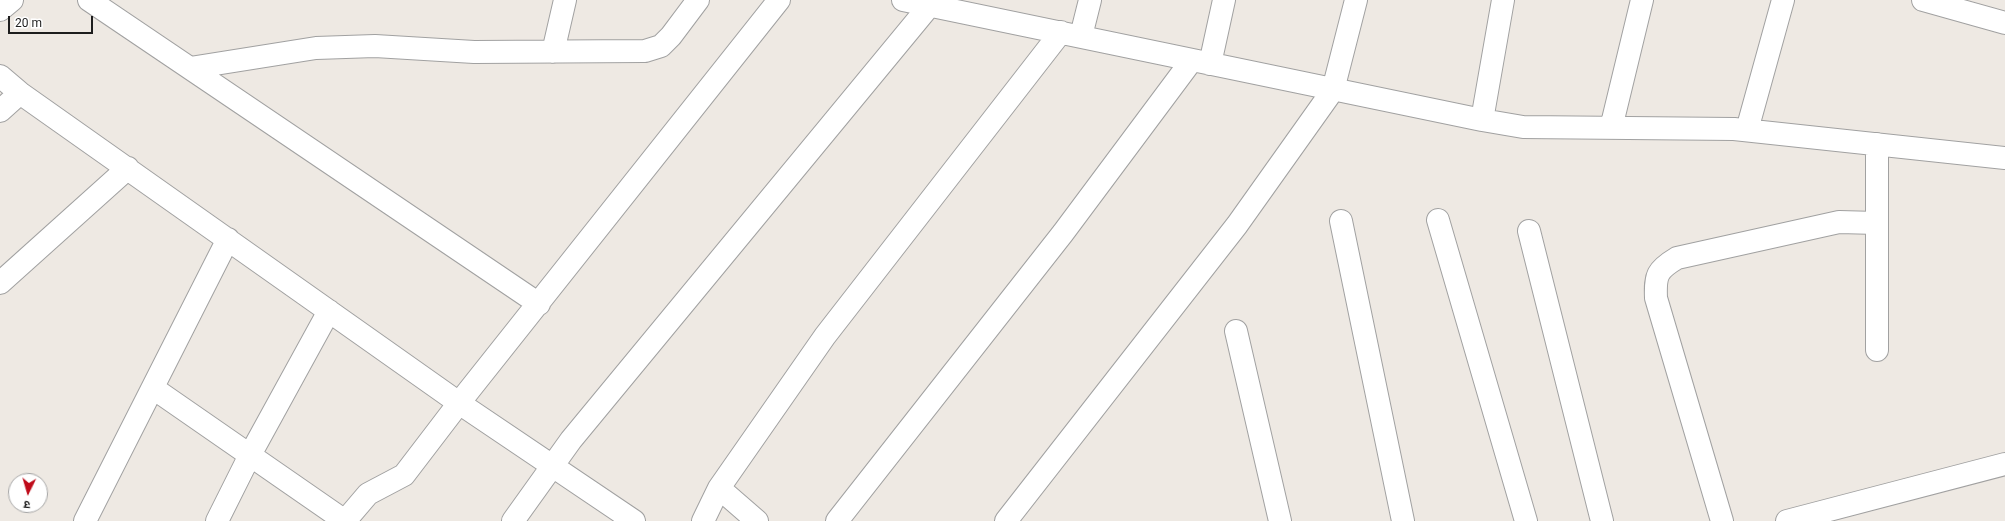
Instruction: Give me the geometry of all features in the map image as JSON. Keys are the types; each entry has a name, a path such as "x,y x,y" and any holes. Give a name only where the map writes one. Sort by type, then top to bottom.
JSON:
{"street":[{"path":"0,10 12,0"},
{"path":"89,0 539,304"},
{"path":"553,52 565,0"},
{"path":"190,68 316,48 341,47 374,46 474,52 645,51 661,46 671,36 698,0"},
{"path":"153,388 345,521 368,494 404,476 459,403 779,0"},
{"path":"903,0 1333,90 1522,127 1747,130 2005,158"},
{"path":"703,521 719,488 825,336 1071,34 1090,0"},
{"path":"837,521 1063,233 1201,62 1224,0"},
{"path":"1006,521 1237,224 1333,90 1356,0"},
{"path":"1482,120 1503,0"},
{"path":"1611,128 1642,0"},
{"path":"1747,130 1783,0"},
{"path":"1923,0 2005,23"},
{"path":"513,521 552,465 930,5"},
{"path":"0,76 20,93 459,403 634,521"},
{"path":"0,111 20,93"},
{"path":"1877,144 1877,350"},
{"path":"0,283 128,168"},
{"path":"1438,220 1526,521"},
{"path":"1341,221 1403,521"},
{"path":"1722,521 1656,298 1655,280 1662,266 1677,258 1839,222 1877,223"},
{"path":"1529,231 1602,521"},
{"path":"85,521 228,239"},
{"path":"217,521 250,455 329,310"},
{"path":"1236,331 1280,521"},
{"path":"1787,521 2005,464"},
{"path":"719,488 757,521"}]}
